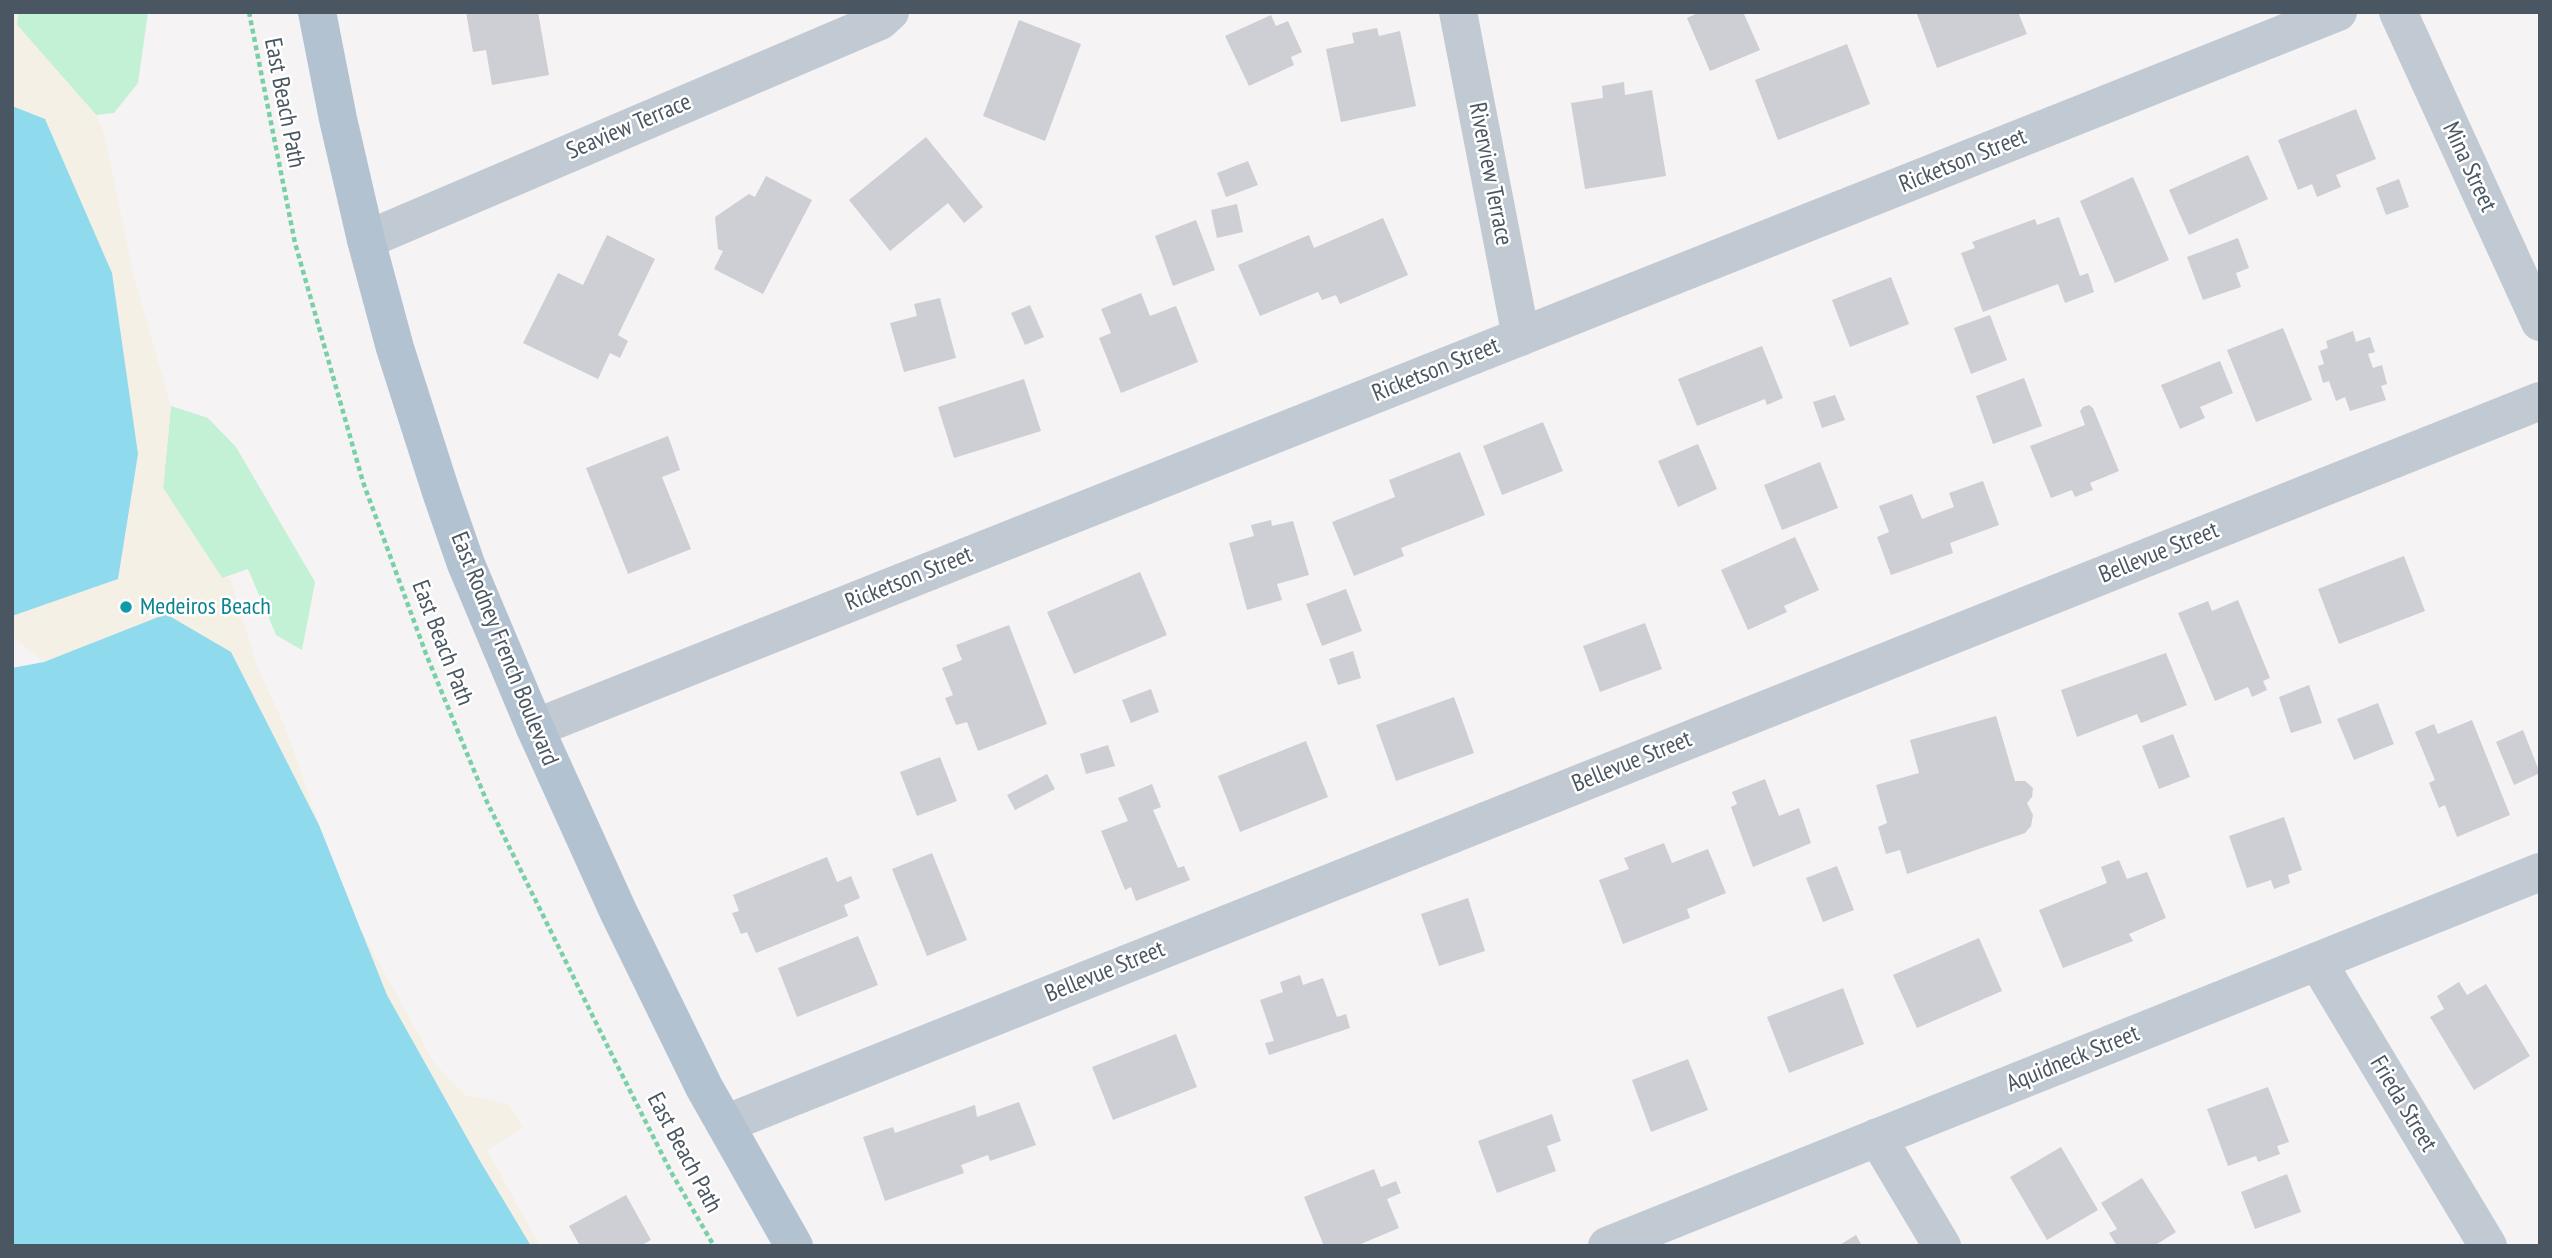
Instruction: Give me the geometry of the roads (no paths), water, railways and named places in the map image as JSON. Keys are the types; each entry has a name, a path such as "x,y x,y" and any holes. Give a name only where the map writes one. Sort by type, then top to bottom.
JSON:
{"main road":[{"name":"East Rodney French Boulevard","path":"317,12 366,240 395,348 467,564 535,728 629,933 725,1124 794,1246"}],"street":[{"name":"Seaview Terrace","path":"366,240 880,20 890,12"},
{"name":"Riverview Terrace","path":"1458,12 1521,337"},
{"name":"Ricketson Street","path":"535,728 2337,12"},
{"name":"Mina Street","path":"2398,12 2540,321"},
{"name":"Bellevue Street","path":"725,1124 2540,401"},
{"name":"Aquidneck Street","path":"1606,1246 2540,872"},
{"name":"Frieda Street","path":"2317,961 2488,1246"},
{"path":"1877,1137 1942,1246"}],"water":[{"path":"12,106 45,119 112,273 138,454 118,579 12,616"},
{"path":"166,614 231,652 319,825 387,995 531,1246 12,1246 12,668 44,662"}],"place":[{"name":"Medeiros Beach","path":"126,607"}]}
